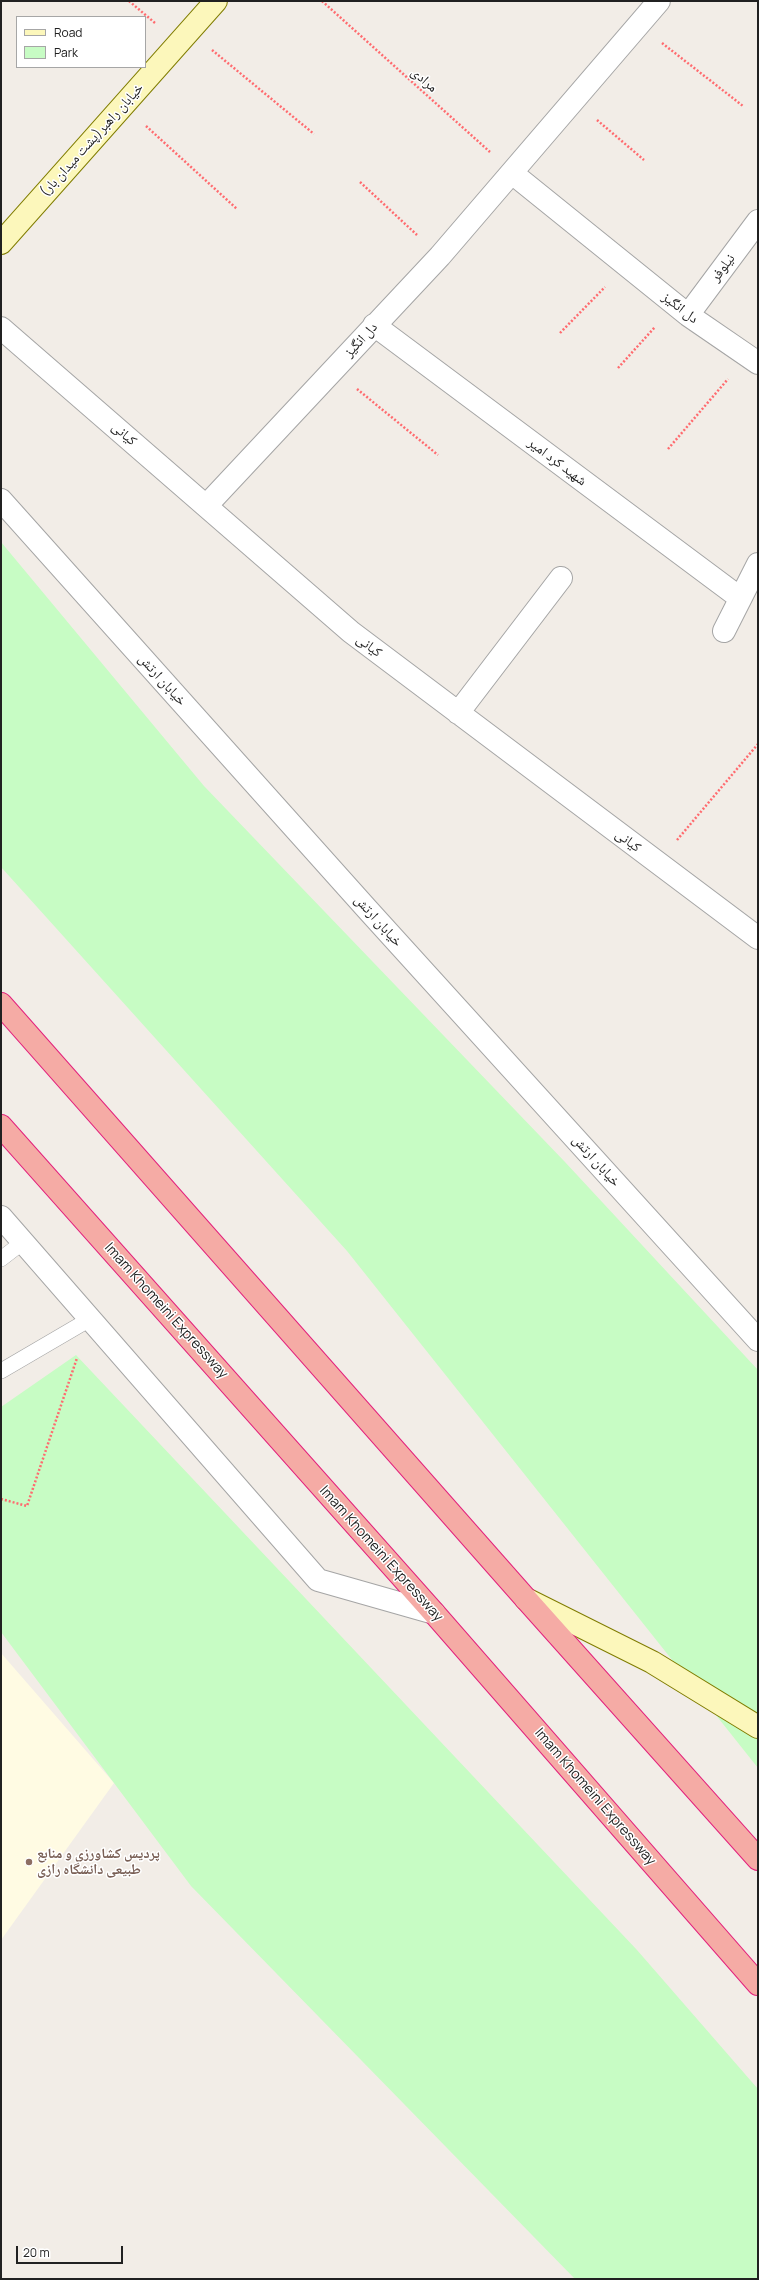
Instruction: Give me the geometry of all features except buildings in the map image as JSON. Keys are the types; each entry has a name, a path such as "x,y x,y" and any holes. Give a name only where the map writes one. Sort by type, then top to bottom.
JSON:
{"highway":[{"path":"1,1004 526,1599 758,1859"},
{"name":"Imam Khomeini Expressway","path":"1,1126 434,1613 758,1984"}],"main road":[{"name":"خیابان راهبر(پشت میدان بار)","path":"1,243 216,1"},
{"path":"526,1599 652,1662 758,1727"}],"street":[{"name":"دل انگیز","path":"206,506 440,256 659,1"},
{"name":"دل انگیز","path":"512,172 682,310 753,360"},
{"name":"نیلوفر","path":"682,310 758,221"},
{"name":"شهید کرد امیر","path":"374,326 740,598"},
{"name":"کیانی","path":"1,328 352,632 758,938"},
{"name":"خیابان ارتش","path":"1,500 373,915 758,1340"},
{"path":"724,631 758,564"},
{"path":"458,713 562,578"},
{"path":"1,1217 318,1580 434,1613"}],"lane":[{"path":"1,1259 22,1242"},
{"path":"1,1371 90,1319"}],"path":[{"path":"129,1 183,37 314,134"},
{"name":"مرادی","path":"322,1 512,172"},
{"path":"638,24 743,106"},
{"path":"574,101 644,160"},
{"path":"123,105 237,209"},
{"path":"360,182 440,256"},
{"path":"560,333 626,265"},
{"path":"618,368 682,310"},
{"path":"668,449 753,360"},
{"path":"333,370 438,455"},
{"path":"657,863 758,744"},
{"path":"1,1499 27,1506 90,1319"}],"shaded area":[{"name":"پردیس کشاورزی و منابع طبیعی دانشگاه رازی","path":"1,1653 114,1783 1,1940"}],"green space":[{"path":"1,542 204,786 565,1162 758,1370 758,1768 347,1251 1,867"},
{"path":"76,1355 637,1950 758,2089 758,2279 575,2279 191,1886 1,1632 1,1407"}],"place":[{"name":"پردیس کشاورزی و منابع طبیعی دانشگاه رازی","path":"29,1862"}]}
